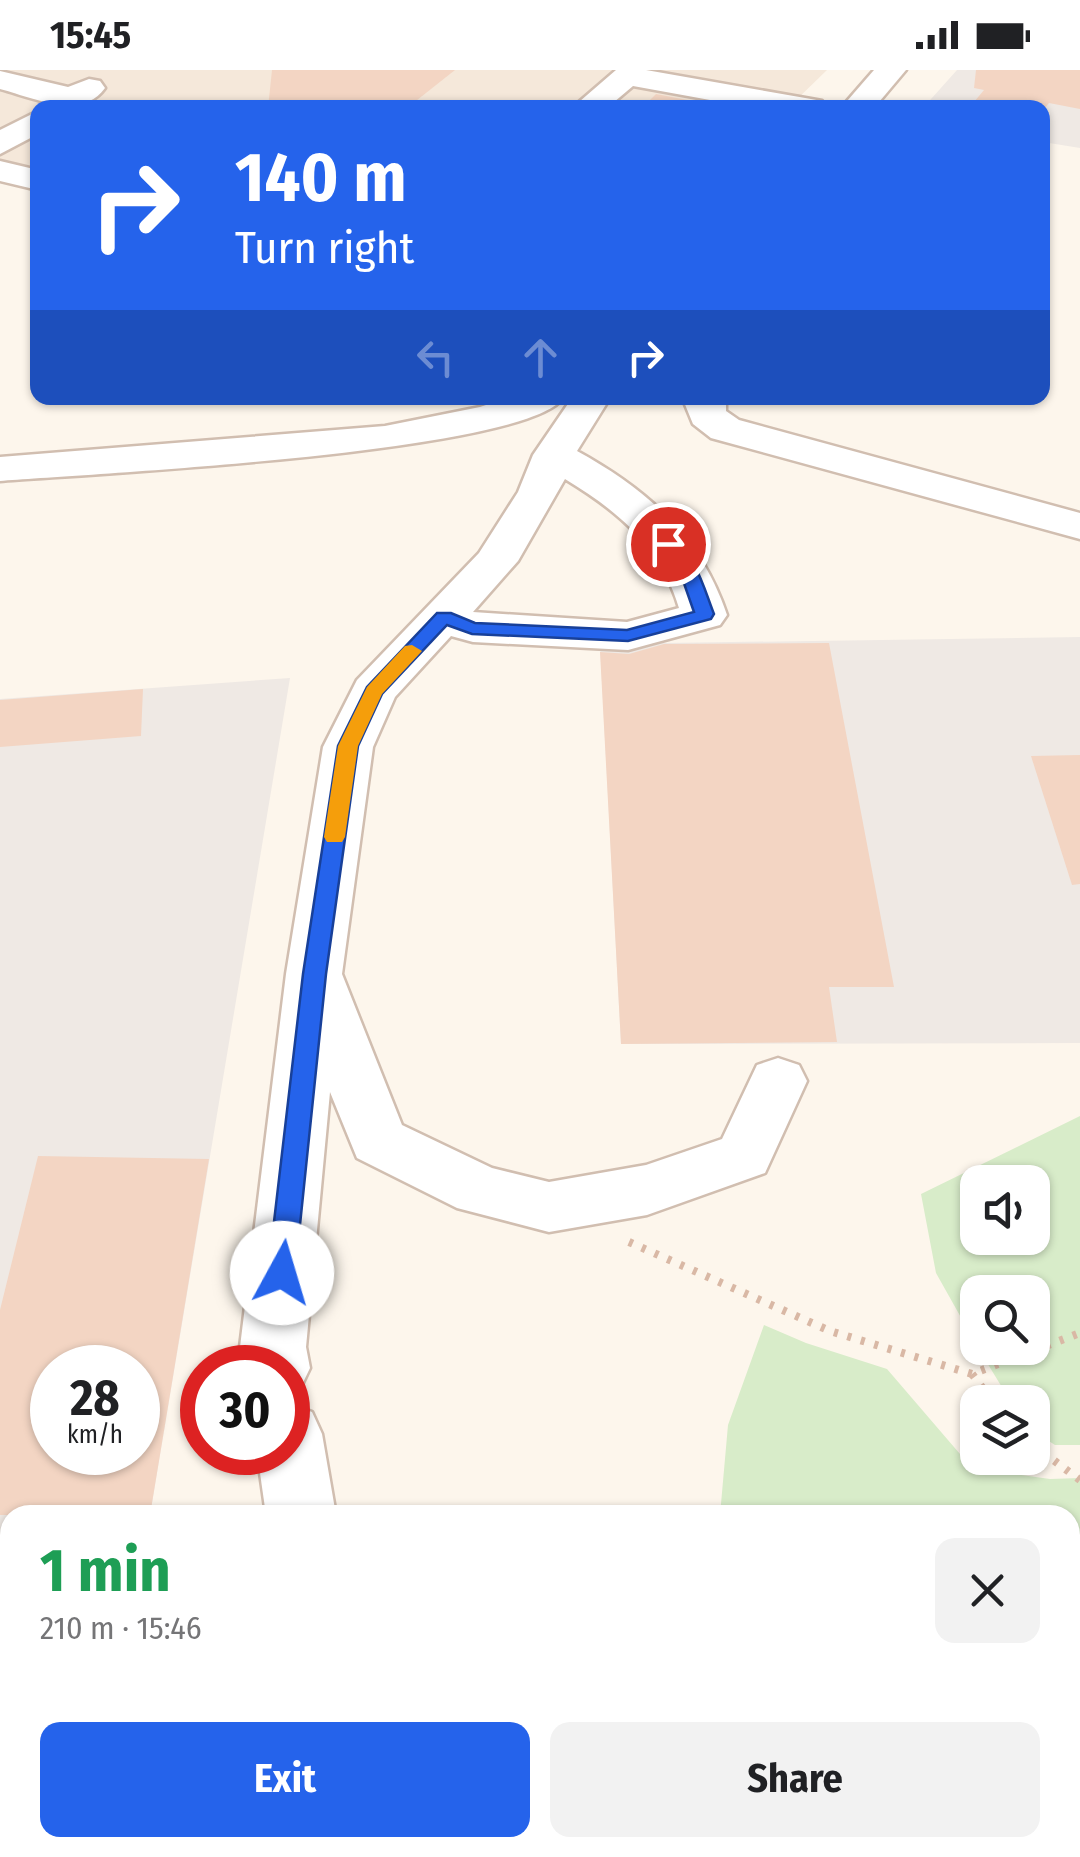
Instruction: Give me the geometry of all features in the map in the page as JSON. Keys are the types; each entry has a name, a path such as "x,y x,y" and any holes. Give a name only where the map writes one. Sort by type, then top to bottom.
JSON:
{"street":[{"path":"863,100 891,70"},
{"path":"597,100 626,76 765,100"},
{"path":"0,80 87,94"},
{"path":"0,144 30,125"},
{"path":"0,171 30,178"},
{"path":"0,469 385,438 490,417 523,405"},
{"path":"273,1345 314,974 348,746 374,692 496,561 586,405"},
{"path":"705,405 707,416 725,430 1080,526"},
{"path":"444,617 472,628 509,632 628,636 704,614 687,568 648,521 597,478 554,455"},
{"path":"314,974 378,1141 479,1190 549,1206 647,1190 744,1156 778,1082"},
{"path":"295,1475 299,1505"}],"path":[{"path":"549,1206 830,1331 972,1374 980,1385"},
{"path":"972,1374 1080,1332"},
{"path":"1050,1458 1080,1480"}],"shaded area":[{"path":"0,70 827,70 796,100 30,100 30,177 0,169"},
{"path":"957,70 1080,70 1080,148 1050,143 1050,100 930,100"},
{"path":"1080,637 1080,1043 621,1044 600,644"},
{"path":"290,678 160,1455 160,1345 30,1345 30,1475 157,1475 152,1505 0,1505 0,699"}],"green space":[{"path":"1080,1116 1080,1445 1050,1442 1050,1385 1001,1385 988,1365 1050,1365 1050,1275 960,1275 960,1316 936,1273 921,1194 960,1175 960,1255 1050,1255 1050,1165 980,1165"},
{"path":"764,1325 887,1369 960,1454 960,1475 1080,1478 1080,1505 721,1505 728,1425"}],"building":[{"path":"272,70 455,70 417,100 269,100"},
{"path":"976,70 1080,70 1080,109 1050,103 1050,100 976,100 984,90 974,88"},
{"path":"656,94 687,100 650,100"},
{"path":"829,643 894,987 829,987 837,1042 621,1044 600,652 629,654 664,644"},
{"path":"143,689 141,736 0,747 0,700"},
{"path":"1080,755 1080,884 1072,885 1031,756"},
{"path":"38,1156 209,1159 160,1455 160,1345 30,1345 30,1475 157,1475 152,1505 0,1505 0,1310"}],"slow traffic":[{"path":"335,837 348,746 374,692 412,651"}],"route":[{"path":"282,1273 314,974 348,746 374,692 444,617 472,628 527,634 628,636 704,614 687,568 668,544"}]}
